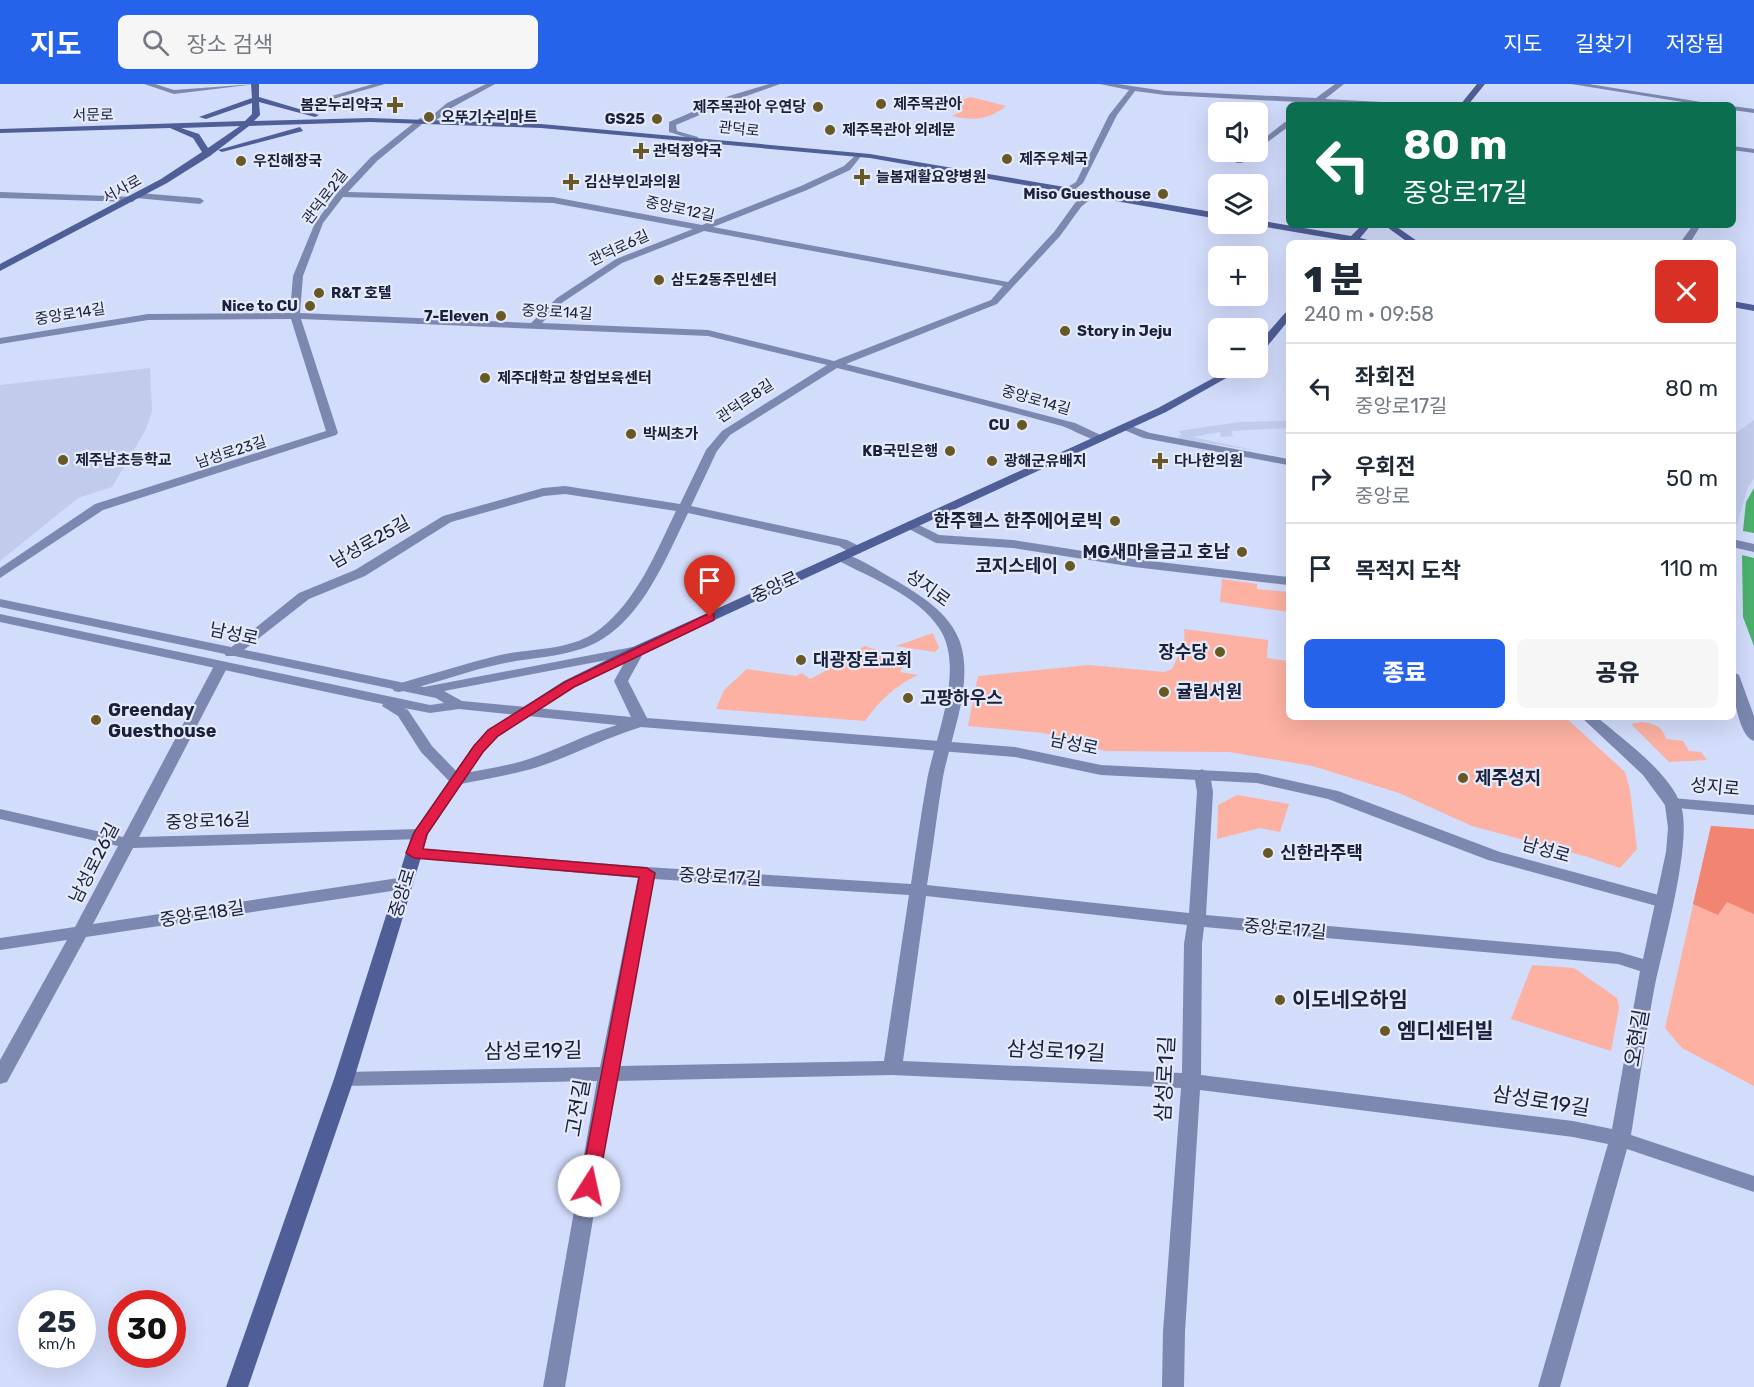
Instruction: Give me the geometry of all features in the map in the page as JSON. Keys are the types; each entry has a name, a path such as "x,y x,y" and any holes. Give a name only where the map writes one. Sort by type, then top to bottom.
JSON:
{"main road":[{"path":"251,123 256,114 257,99 254,84"},
{"path":"1466,102 1481,84"},
{"path":"167,124 212,115 257,99 298,112 347,120"},
{"path":"167,124 191,133 207,154 273,134 347,120"},
{"name":"관덕로","path":"251,123 427,120 695,139 858,155 1208,214"},
{"name":"서문로","path":"0,129 251,123"},
{"name":"서사로","path":"0,268 136,198 207,154 251,123"},
{"path":"1268,223 1286,224"},
{"path":"1268,224 1286,228"},
{"path":"1268,226 1300,240"},
{"path":"1286,228 1347,240"},
{"path":"1353,240 1364,228"},
{"path":"1392,228 1410,240"},
{"path":"1736,305 1754,308"},
{"path":"1268,339 1286,317"},
{"name":"중앙로","path":"237,1387 344,1079 417,843 456,780 493,733 569,684 638,650 1126,427 1223,378"}],"street":[{"path":"148,84 174,92 254,84"},
{"path":"319,101 381,84"},
{"name":"관덕로2길","path":"295,316 298,276 310,243 320,223 341,194 376,157 450,105 491,84"},
{"path":"695,139 673,132 672,124 732,98 776,84"},
{"path":"1104,84 1154,92 1315,102 1340,84"},
{"path":"1154,92 1166,84"},
{"path":"1575,84 1695,102"},
{"path":"1069,190 1079,183 1113,115 1133,89"},
{"path":"1736,109 1754,111"},
{"path":"1268,139 1286,126"},
{"path":"1736,149 1754,151"},
{"name":"관덕로6길","path":"533,326 548,309 606,268 804,188 847,168 858,155"},
{"name":"중앙로12길","path":"341,194 536,198 1011,285"},
{"name":"관덕로8길","path":"399,688 502,659 575,647 591,641 606,631 641,591 719,440 798,385 836,364 994,302 1057,234 1078,205 1091,194"},
{"path":"0,195 200,201"},
{"name":"중앙로14길","path":"0,341 148,317 295,316 708,333 1050,419 1101,438"},
{"name":"남성로23길","path":"0,574 99,507 332,433 295,316"},
{"path":"1126,427 1147,436 1286,462"},
{"name":"남성로25길","path":"231,653 304,596 360,573 447,519 543,492 565,490 683,508"},
{"path":"683,508 843,543 849,554"},
{"path":"911,525 936,539 1013,544 1134,563 1286,581"},
{"name":"성지로","path":"849,554 929,610 944,624 952,640 958,670 942,746 919,890"},
{"name":"남성로","path":"0,603 441,695 459,705"},
{"name":"남성로","path":"0,618 430,710 459,705 1015,752 1101,770 1257,778 1308,788 1400,818 1486,853 1664,902"},
{"path":"417,691 638,650"},
{"path":"366,697 403,713 426,749 456,780 530,764 569,750 598,735 642,722 621,681 638,650"},
{"name":"남성로26길","path":"0,1077 80,933 221,666"},
{"path":"1736,686 1754,736"},
{"path":"1591,720 1637,762 1672,803"},
{"name":"삼성로1길","path":"1173,1387 1174,1321 1191,1081 1193,944 1197,920 1205,792 1202,774"},
{"name":"성지로","path":"1672,803 1754,810"},
{"name":"오현길","path":"1549,1387 1620,1139 1676,829 1672,803"},
{"name":"중앙로16길","path":"0,814 126,843 417,843"},
{"name":"중앙로17길","path":"417,843 647,873 919,890 1197,920 1619,958 1651,968"},
{"name":"고전길","path":"554,1387 608,1074 647,873"},
{"name":"중앙로18길","path":"0,944 405,883"},
{"path":"892,1068 919,890"},
{"name":"삼성로19길","path":"344,1079 892,1068 1191,1081 1573,1129 1620,1139 1754,1184"}],"shaded area":[{"path":"971,97 1006,106 987,117 967,119 952,116 964,110 943,105"},
{"name":"제주남초등학교","path":"150,368 152,411 146,429 112,487 78,498 0,561 0,385"},
{"path":"1754,420 1754,479 1748,487 1737,524 1736,524 1736,433"},
{"path":"1286,421 1286,428 1231,431 1233,436 1221,437 1220,432 1193,437 1258,451 1180,439 1178,436 1182,435 1178,431 1239,422"},
{"path":"1754,488 1754,533 1743,531 1746,502"},
{"path":"1742,555 1754,558 1754,646 1743,617"},
{"path":"1222,579 1257,584 1257,589 1286,592 1286,612 1220,602"},
{"name":"제주성지","path":"1184,629 1268,640 1267,658 1286,661 1286,720 1568,720 1625,772 1630,790 1637,849 1620,868 1588,857 1472,826 1399,793 1313,766 1229,752 1105,751 1044,733 968,726 978,676 1089,665 1164,672 1172,669 1185,634"},
{"path":"933,633 939,648 935,652 896,646"},
{"path":"864,646 908,658 900,672 918,675 889,694 865,721 716,709 724,690 747,669 796,676 802,673 810,679 838,664"},
{"path":"1642,722 1657,726 1666,739 1683,741 1689,751 1701,752 1707,760 1669,762 1631,724"},
{"path":"1237,795 1289,804 1280,832 1260,828 1217,839 1218,805"},
{"path":"1711,826 1754,829 1754,1086 1682,1048 1665,1028"},
{"path":"1711,826 1754,829 1754,914 1727,902 1718,915 1693,904"},
{"path":"1532,965 1574,968 1617,998 1619,1008 1611,1051 1511,1019"}],"place":[{"name":"제주목관아","path":"881,104"},
{"name":"봄온누리약국","path":"395,105"},
{"name":"제주목관아 우연당","path":"818,107"},
{"name":"오뚜기수리마트","path":"429,117"},
{"name":"GS25","path":"657,119"},
{"name":"제주목관아 외례문","path":"830,130"},
{"name":"관덕정약국","path":"641,151"},
{"name":"제주우체국","path":"1007,159"},
{"name":"우진해장국","path":"241,161"},
{"name":"늘봄재활요양병원","path":"862,177"},
{"name":"김산부인과의원","path":"571,182"},
{"name":"Miso Guesthouse","path":"1163,194"},
{"name":"삼도2동주민센터","path":"659,280"},
{"name":"R&T 호텔","path":"319,293"},
{"name":"Nice to CU","path":"310,306"},
{"name":"7-Eleven","path":"501,316"},
{"name":"Story in Jeju","path":"1065,331"},
{"name":"제주대학교 창업보육센터","path":"485,378"},
{"name":"CU","path":"1022,425"},
{"name":"박씨초가","path":"631,434"},
{"name":"KB국민은행","path":"950,451"},
{"name":"제주남초등학교","path":"63,460"},
{"name":"광해군유배지","path":"992,461"},
{"name":"다나한의원","path":"1160,461"},
{"name":"한주헬스 한주에어로빅","path":"1115,521"},
{"name":"MG새마을금고 호남","path":"1242,552"},
{"name":"코지스테이","path":"1070,566"},
{"name":"장수당","path":"1220,652"},
{"name":"대광장로교회","path":"801,660"},
{"name":"귤림서원","path":"1164,692"},
{"name":"고팡하우스","path":"908,698"},
{"name":"Greenday Guesthouse","path":"96,720"},
{"name":"제주성지","path":"1463,778"},
{"name":"신한라주택","path":"1268,853"},
{"name":"이도네오하임","path":"1280,1000"},
{"name":"엠디센터빌","path":"1385,1031"}],"route":[{"path":"589,1186 647,873 414,853 420,834 478,749 493,733 569,684 710,617"}]}
